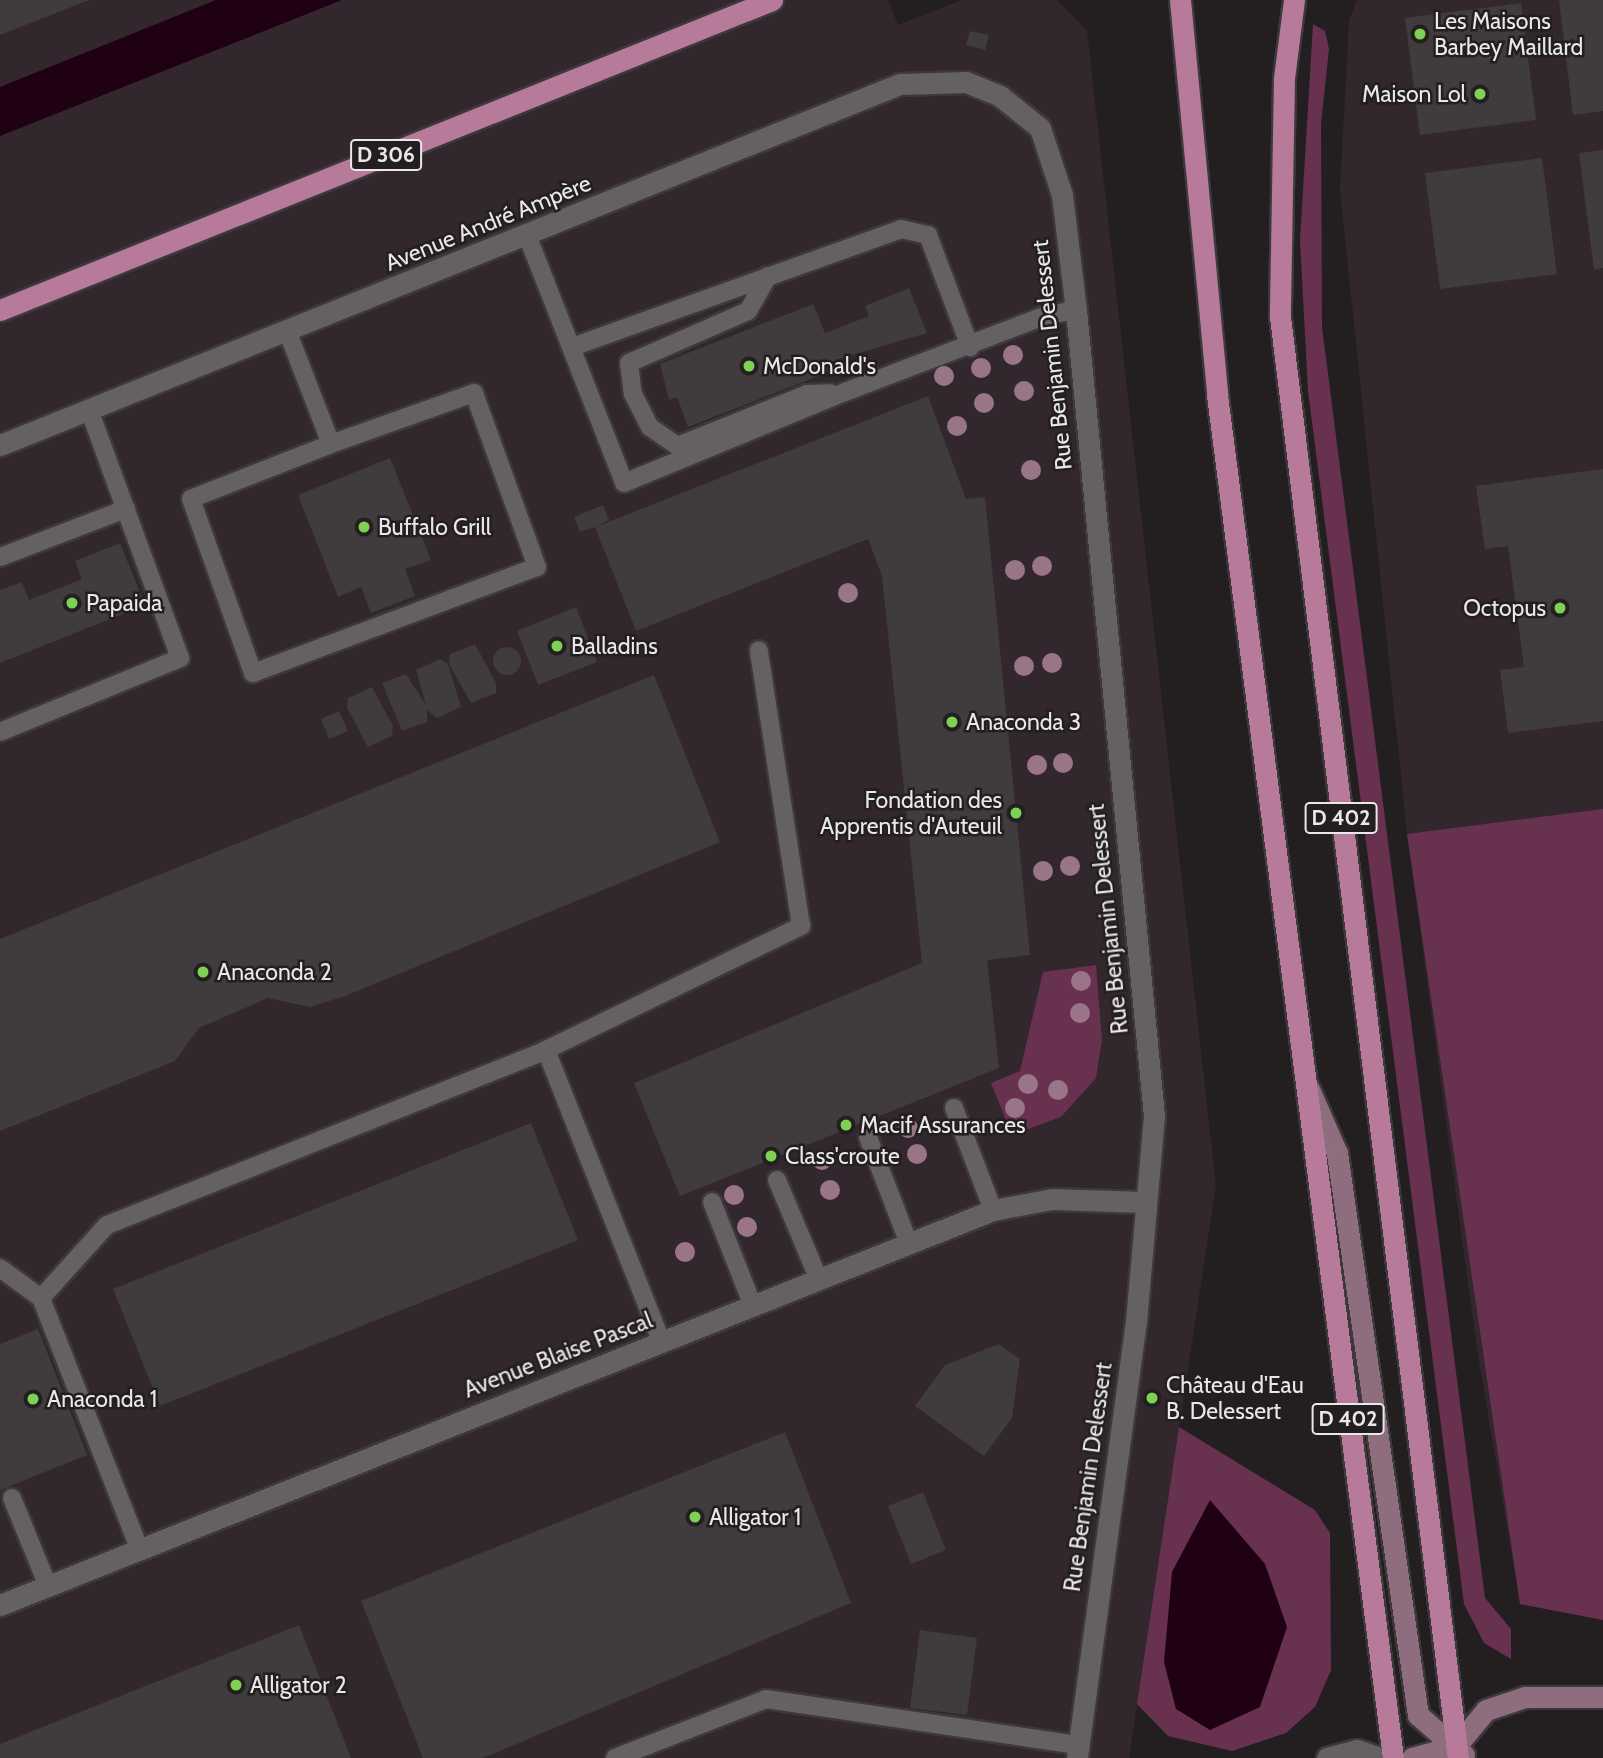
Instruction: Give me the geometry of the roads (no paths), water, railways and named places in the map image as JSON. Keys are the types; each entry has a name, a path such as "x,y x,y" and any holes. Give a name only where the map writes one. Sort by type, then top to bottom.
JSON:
{"main road":[{"name":"D 306","path":"0,310 772,0"},
{"name":"D 402","path":"1180,0 1217,396 1393,1758"},
{"name":"D 402","path":"1294,0 1284,90 1280,317 1460,1754"}],"street":[{"name":"Avenue André Ampère","path":"0,445 288,333 900,84 966,82 1000,96"},
{"name":"Rue Benjamin Delessert","path":"1000,96 1040,128 1062,195 1076,310 1154,1116 1144,1202 1136,1321 1078,1751"},
{"path":"1305,1080 1337,1153 1418,1715 1460,1754"},
{"name":"Avenue Blaise Pascal","path":"0,1605 993,1210 1052,1199 1144,1202"},
{"path":"1460,1754 1486,1710 1525,1697 1603,1697"},
{"path":"1327,1758 1357,1751 1380,1758"},
{"path":"1412,1758 1460,1754"}],"lane":[{"path":"572,347 901,229 928,235 970,347"},
{"path":"527,236 624,484 845,392 970,347 1044,316 1076,310"},
{"path":"768,276 748,311 629,363 633,394 650,427 677,446 807,394 845,392"},
{"path":"288,333 331,444"},
{"path":"474,393 537,567 253,673 191,499 331,444 474,393"},
{"path":"0,732 180,658 89,411"},
{"path":"0,557 126,509"},
{"path":"41,1298 107,1226 546,1050 801,926 759,650"},
{"path":"546,1050 662,1343"},
{"path":"954,1108 993,1210"},
{"path":"868,1137 909,1244"},
{"path":"776,1181 819,1280"},
{"path":"712,1202 753,1306"},
{"path":"0,1268 41,1298 140,1550"},
{"path":"12,1498 48,1586"},
{"path":"615,1758 766,1699 1078,1751"}],"place":[{"name":"Les Maisons Barbey Maillard","path":"1420,34"},
{"name":"Maison Lol","path":"1480,94"},
{"name":"McDonald's","path":"749,366"},
{"name":"Buffalo Grill","path":"364,527"},
{"name":"Papaida","path":"72,603"},
{"name":"Octopus","path":"1560,608"},
{"name":"Balladins","path":"557,646"},
{"name":"Anaconda 3","path":"952,722"},
{"name":"Fondation des Apprentis d'Auteuil","path":"1016,813"},
{"name":"Anaconda 2","path":"203,972"},
{"name":"Macif Assurances","path":"846,1125"},
{"name":"Class'croute","path":"771,1156"},
{"name":"Château d'Eau B. Delessert","path":"1152,1398"},
{"name":"Anaconda 1","path":"33,1399"},
{"name":"Alligator 1","path":"695,1517"},
{"name":"Alligator 2","path":"236,1685"}]}
